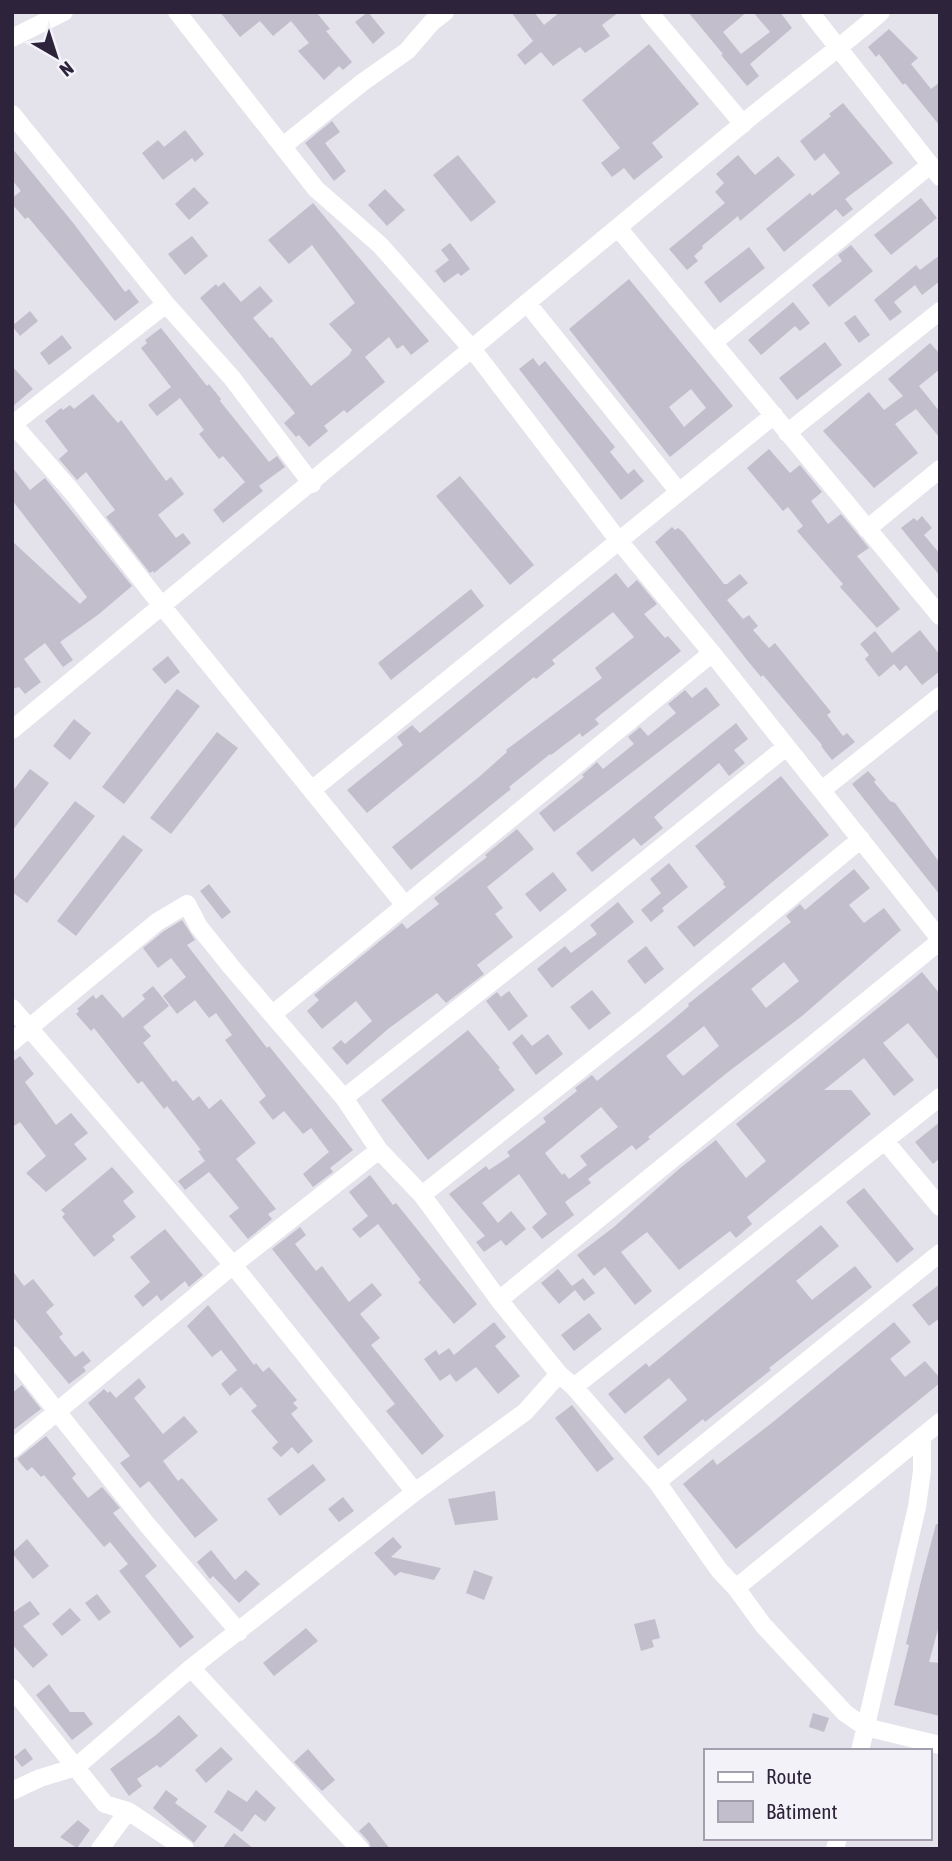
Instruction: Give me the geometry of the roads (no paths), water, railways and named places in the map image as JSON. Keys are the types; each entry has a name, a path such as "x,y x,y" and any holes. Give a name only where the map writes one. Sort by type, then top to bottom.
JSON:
{"street":[{"path":"12,38 64,12"},
{"path":"177,12 316,189 380,245 473,350 618,541 712,653 940,940 499,1300"},
{"path":"284,146 363,82 407,51 432,22 445,12"},
{"path":"649,12 743,124"},
{"path":"714,342 935,171 810,12"},
{"path":"12,730 881,12"},
{"path":"12,114 166,304 232,378 312,484"},
{"path":"619,229 940,616"},
{"path":"527,303 679,492"},
{"path":"166,304 13,424 74,494 404,904"},
{"path":"787,433 940,311"},
{"path":"313,789 774,415"},
{"path":"867,529 940,469"},
{"path":"273,1014 712,653"},
{"path":"822,790 940,696"},
{"path":"344,1098 786,747"},
{"path":"422,1195 645,1018 860,839"},
{"path":"12,1042 157,922 187,904 199,927 344,1098 379,1150 422,1195 499,1300 559,1374 574,1387 657,1482 719,1570 763,1625 845,1713 865,1727 940,1745"},
{"path":"12,1008 233,1265 415,1492"},
{"path":"574,1387 940,1097"},
{"path":"885,1141 940,1207"},
{"path":"12,1449 233,1265 379,1150"},
{"path":"657,1482 940,1253"},
{"path":"12,1355 149,1527 239,1632"},
{"path":"12,1791 40,1778 76,1767 191,1668 415,1492 525,1412 559,1374"},
{"path":"736,1588 940,1422"},
{"path":"860,1749 917,1507 922,1471 922,1437"},
{"path":"191,1668 360,1849"},
{"path":"12,1688 105,1804 128,1811 185,1849"},
{"path":"100,1849 128,1811"}]}
